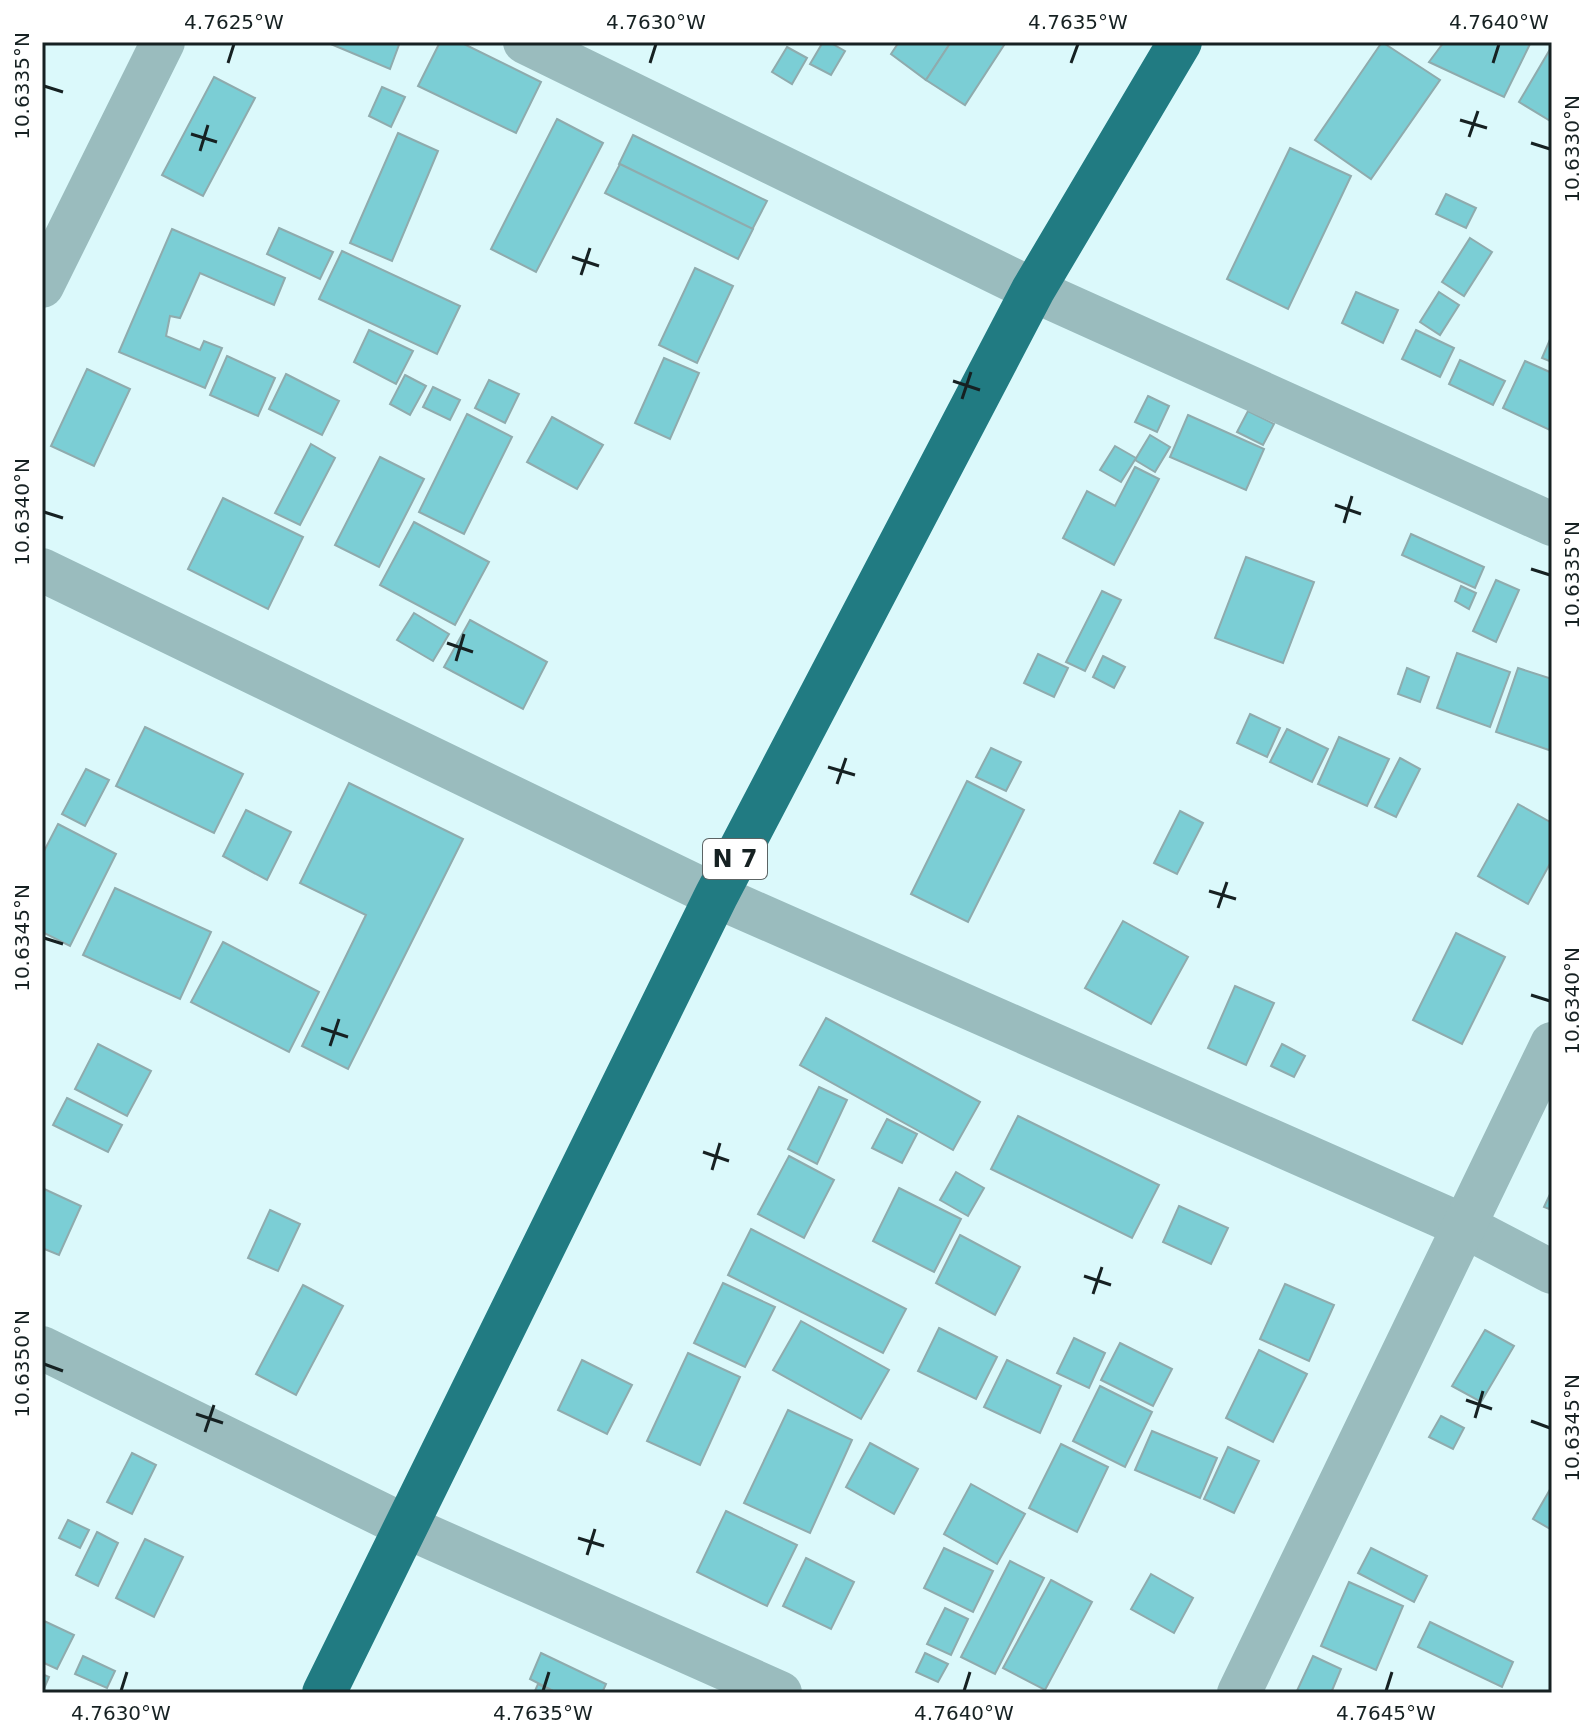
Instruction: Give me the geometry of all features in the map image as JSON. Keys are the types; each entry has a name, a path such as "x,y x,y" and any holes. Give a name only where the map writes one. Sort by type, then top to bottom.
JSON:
{"highway":[{"name":"N 7","path":"324,1693 716,896 1033,290 1180,42"}],"street":[{"path":"42,286 163,42"},
{"path":"525,42 1033,290 1552,524"},
{"path":"42,570 716,896 1464,1226 1552,1272"},
{"path":"1239,1693 1552,1044"},
{"path":"42,1348 407,1527 780,1693"}],"building":[{"path":"326,42 400,42 390,69"},
{"path":"440,42 460,42 541,82 516,133 418,86"},
{"path":"823,42 845,51 831,75 810,64"},
{"path":"899,42 951,42 926,80 891,54"},
{"path":"951,42 1006,42 965,105 926,80"},
{"path":"1382,42 1440,80 1371,179 1315,140"},
{"path":"1444,42 1531,42 1504,97 1429,62"},
{"path":"1552,46 1552,122 1519,102"},
{"path":"787,47 807,58 792,84 772,72"},
{"path":"214,77 255,98 203,196 162,175"},
{"path":"382,87 405,97 391,127 369,116"},
{"path":"557,119 603,143 536,272 491,249"},
{"path":"398,133 438,151 392,261 350,243"},
{"path":"633,135 767,201 752,230 619,164"},
{"path":"1290,148 1351,176 1288,309 1227,279"},
{"path":"620,164 753,229 738,259 605,193"},
{"path":"1446,194 1476,208 1466,228 1436,214"},
{"path":"279,228 333,252 320,279 267,254"},
{"path":"172,229 285,278 274,305 200,273 180,318 170,316 166,336 200,350 204,341 222,348 205,388 119,352"},
{"path":"1470,238 1492,252 1464,296 1442,282"},
{"path":"342,251 460,306 437,354 319,299"},
{"path":"695,268 733,286 697,363 659,345"},
{"path":"1356,292 1398,310 1383,343 1342,323"},
{"path":"1439,292 1459,305 1440,335 1420,322"},
{"path":"369,330 413,351 396,384 354,362"},
{"path":"1416,330 1454,348 1440,377 1402,359"},
{"path":"1552,335 1552,362 1542,358"},
{"path":"227,356 275,378 258,416 210,395"},
{"path":"664,358 699,373 670,439 635,423"},
{"path":"1460,360 1505,381 1493,405 1449,384"},
{"path":"1525,361 1552,373 1552,431 1503,408"},
{"path":"87,369 130,389 94,466 51,446"},
{"path":"286,374 339,401 322,435 269,409"},
{"path":"405,375 426,386 410,415 390,404"},
{"path":"489,380 519,394 505,423 475,408"},
{"path":"433,387 460,400 450,420 423,407"},
{"path":"1148,396 1169,406 1157,432 1135,422"},
{"path":"1248,411 1274,424 1263,445 1237,432"},
{"path":"467,414 512,437 464,534 419,512"},
{"path":"1188,415 1264,449 1246,490 1170,457"},
{"path":"552,417 603,445 577,489 527,462"},
{"path":"1150,435 1170,447 1155,472 1135,460"},
{"path":"311,444 335,458 300,525 275,513"},
{"path":"1115,446 1136,458 1121,482 1100,470"},
{"path":"380,457 424,479 379,567 335,545"},
{"path":"1135,467 1159,479 1114,565 1063,538 1087,491 1115,506"},
{"path":"223,498 303,537 268,609 188,569"},
{"path":"414,522 489,562 455,625 380,585"},
{"path":"1411,534 1484,567 1475,588 1402,555"},
{"path":"1246,557 1314,582 1283,663 1215,638"},
{"path":"1496,580 1519,590 1496,642 1473,631"},
{"path":"1461,586 1476,593 1469,609 1455,601"},
{"path":"1102,591 1121,600 1085,671 1066,662"},
{"path":"414,613 449,634 433,661 397,640"},
{"path":"470,620 547,662 523,709 444,667"},
{"path":"1457,653 1510,672 1490,727 1437,708"},
{"path":"1038,654 1068,668 1054,697 1024,683"},
{"path":"1103,656 1125,667 1114,688 1093,677"},
{"path":"1407,668 1429,677 1420,702 1398,694"},
{"path":"1518,668 1552,679 1552,751 1496,732"},
{"path":"1250,714 1280,728 1267,757 1237,743"},
{"path":"145,727 243,774 214,833 116,786"},
{"path":"1287,729 1328,749 1312,782 1270,762"},
{"path":"1339,737 1389,759 1367,806 1318,784"},
{"path":"991,748 1021,762 1006,791 976,777"},
{"path":"1400,758 1420,769 1396,817 1375,807"},
{"path":"86,769 109,780 85,826 62,814"},
{"path":"967,781 1024,810 968,922 911,894"},
{"path":"349,783 463,839 348,1069 302,1046 366,915 300,883"},
{"path":"1518,804 1552,823 1552,860 1528,904 1478,876"},
{"path":"246,810 291,832 267,880 223,856"},
{"path":"1180,811 1203,823 1177,874 1154,863"},
{"path":"58,824 116,854 70,946 42,932 42,855"},
{"path":"115,888 211,932 180,999 83,955"},
{"path":"1123,921 1188,957 1151,1024 1085,988"},
{"path":"1456,933 1505,957 1462,1044 1413,1020"},
{"path":"223,942 319,992 289,1052 191,1002"},
{"path":"1235,986 1274,1003 1246,1065 1208,1048"},
{"path":"826,1018 980,1102 953,1150 800,1065"},
{"path":"98,1044 151,1071 127,1116 75,1089"},
{"path":"1282,1044 1305,1056 1294,1077 1271,1066"},
{"path":"819,1087 847,1100 817,1164 788,1149"},
{"path":"67,1098 122,1125 108,1152 53,1125"},
{"path":"1018,1116 1159,1185 1132,1238 991,1169"},
{"path":"887,1119 917,1134 902,1163 872,1148"},
{"path":"789,1156 834,1180 804,1238 758,1214"},
{"path":"956,1172 984,1188 968,1216 940,1200"},
{"path":"42,1188 81,1206 59,1255 42,1248"},
{"path":"899,1188 961,1219 934,1272 873,1241"},
{"path":"1552,1190 1552,1210 1544,1207"},
{"path":"1179,1206 1228,1228 1211,1264 1163,1242"},
{"path":"270,1210 300,1224 278,1271 248,1258"},
{"path":"751,1229 906,1309 883,1353 728,1275"},
{"path":"960,1235 1020,1267 995,1315 936,1283"},
{"path":"723,1283 775,1307 745,1367 694,1343"},
{"path":"1285,1284 1334,1305 1309,1361 1260,1339"},
{"path":"303,1285 343,1306 296,1395 256,1374"},
{"path":"801,1321 889,1370 861,1419 773,1370"},
{"path":"939,1328 997,1357 976,1399 918,1371"},
{"path":"1485,1330 1514,1346 1481,1402 1452,1386"},
{"path":"1074,1338 1105,1353 1089,1388 1057,1373"},
{"path":"1120,1343 1172,1369 1153,1406 1101,1380"},
{"path":"1259,1350 1307,1374 1273,1442 1226,1418"},
{"path":"688,1353 740,1377 700,1465 647,1441"},
{"path":"582,1360 632,1385 607,1434 558,1410"},
{"path":"1007,1360 1061,1386 1040,1433 984,1407"},
{"path":"1100,1386 1152,1412 1125,1467 1073,1441"},
{"path":"788,1410 852,1440 810,1533 744,1503"},
{"path":"1441,1416 1464,1428 1453,1449 1429,1437"},
{"path":"1152,1431 1217,1458 1200,1498 1135,1470"},
{"path":"870,1443 918,1469 894,1514 846,1487"},
{"path":"1061,1444 1108,1467 1077,1532 1029,1508"},
{"path":"1228,1447 1259,1461 1234,1513 1204,1499"},
{"path":"132,1453 156,1465 132,1514 107,1502"},
{"path":"971,1484 1025,1514 997,1564 944,1534"},
{"path":"1552,1486 1552,1530 1533,1519"},
{"path":"726,1511 797,1545 767,1606 697,1572"},
{"path":"68,1520 89,1530 80,1548 59,1538"},
{"path":"97,1532 118,1543 98,1586 76,1575"},
{"path":"145,1539 183,1557 154,1617 116,1598"},
{"path":"944,1548 993,1571 973,1612 924,1588"},
{"path":"1371,1548 1427,1576 1414,1602 1358,1573"},
{"path":"806,1558 854,1582 831,1629 783,1606"},
{"path":"1010,1561 1044,1578 995,1674 961,1657"},
{"path":"1151,1574 1193,1598 1174,1633 1131,1609"},
{"path":"1051,1580 1092,1602 1045,1690 1003,1668"},
{"path":"1349,1582 1403,1606 1376,1670 1321,1646"},
{"path":"945,1608 968,1619 951,1655 927,1644"},
{"path":"42,1620 74,1635 57,1669 42,1662"},
{"path":"1430,1622 1513,1662 1502,1687 1418,1647"},
{"path":"541,1653 606,1684 602,1693 557,1693 530,1679"},
{"path":"925,1653 948,1664 938,1682 916,1672"},
{"path":"83,1656 115,1671 107,1688 75,1674"},
{"path":"1313,1656 1341,1669 1331,1693 1296,1693"},
{"path":"42,1674 49,1677 42,1693"},
{"path":"538,1684 557,1693 534,1693"}]}
